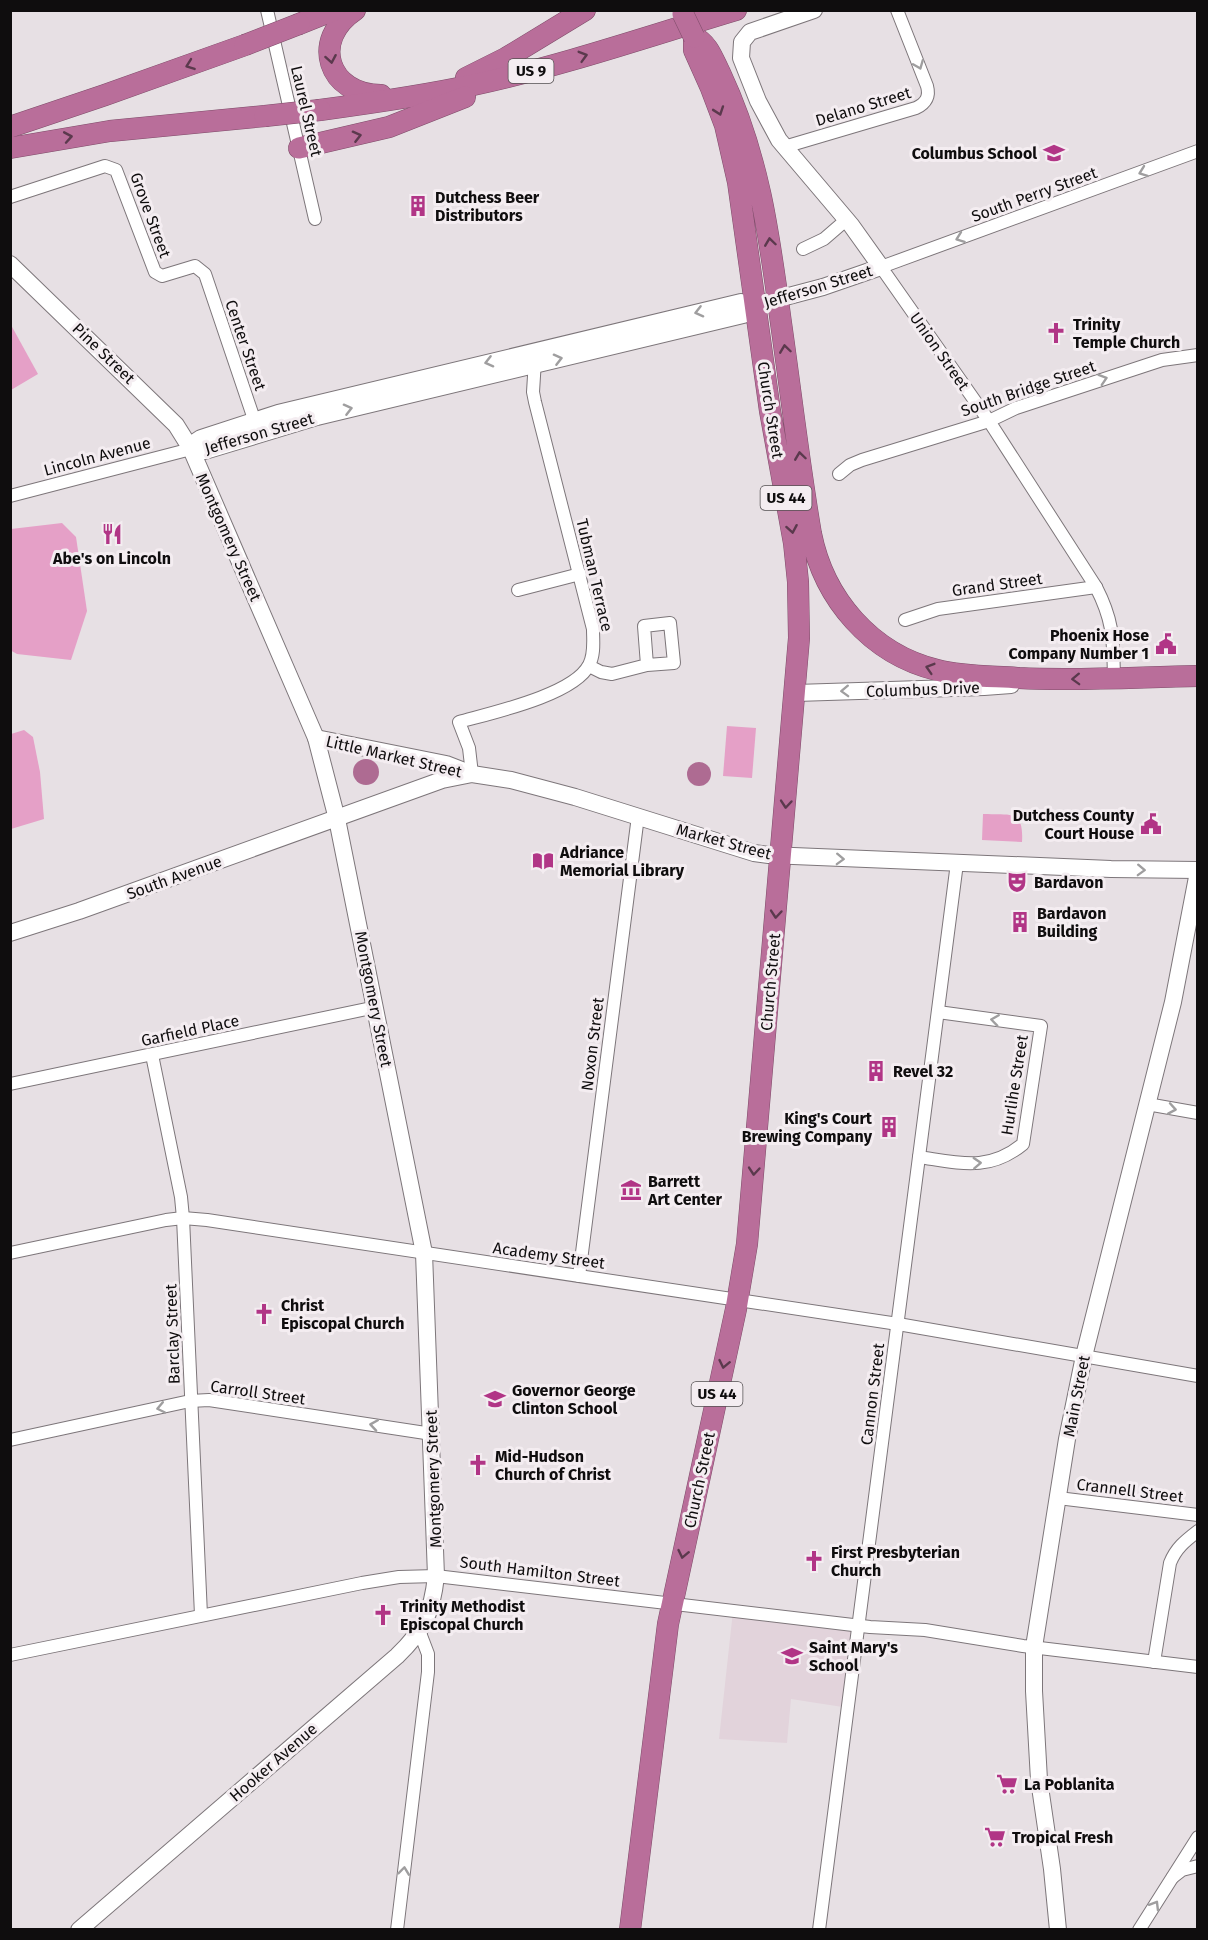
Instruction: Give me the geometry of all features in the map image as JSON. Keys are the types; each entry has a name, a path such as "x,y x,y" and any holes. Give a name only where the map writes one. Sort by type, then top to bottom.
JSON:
{"highway":[{"path":"10,127 245,45 334,10"},
{"path":"355,10 340,22 330,43 330,61 339,79 353,90 367,94 426,95 496,63 585,10"},
{"name":"US 9","path":"10,148 91,134 320,110 426,95 530,71 736,10"},
{"name":"Church Street","path":"630,1929 663,1663 673,1603 738,1299 750,1217 796,693 800,620 798,572 772,421 732,152 718,107 694,50 694,37 682,11"},
{"name":"Church Street","path":"694,37 705,45 735,107 747,140 765,208 808,514"},
{"path":"299,148 389,127 530,71"},
{"name":"Columbus Drive","path":"808,514 815,552 830,588 853,620 882,645 917,664 945,672 1050,680 1197,676"}],"street":[{"name":"Laurel Street","path":"267,10 315,219"},
{"name":"Union Street","path":"814,10 758,27 744,38 740,52 745,70 763,111 784,147 846,220 989,421 1096,587 1107,608 1112,627 1114,678"},
{"name":"Delano Street","path":"784,147 916,108 925,102 928,94 927,86 897,10"},
{"name":"South Perry Street","path":"881,267 1197,151"},
{"name":"Grove Street","path":"10,197 111,166 119,174 153,269 158,275 166,275 192,266 199,268"},
{"path":"803,249 824,238 846,220"},
{"name":"Pine Street","path":"10,264 171,419 191,449"},
{"name":"Jefferson Street","path":"191,449 205,451 257,427 317,417 535,358 743,315 755,305 836,283 881,267"},
{"name":"Center Street","path":"199,268 205,274 257,427"},
{"name":"South Bridge Street","path":"839,474 850,465 862,460 989,421 1016,408 1162,360 1197,355"},
{"name":"Tubman Terrace","path":"535,358 535,402 593,629 594,648 589,666"},
{"name":"Lincoln Avenue","path":"10,496 191,449"},
{"name":"Montgomery Street","path":"191,449 316,738 337,819 424,1253 436,1576"},
{"path":"518,590 580,574"},
{"name":"Grand Street","path":"905,620 938,609 1096,587"},
{"path":"472,774 469,748 459,722 538,699 565,686 589,666 612,674 647,665"},
{"name":"Columbus Drive","path":"796,693 984,687 1050,680"},
{"name":"Little Market Street","path":"316,738 446,764 472,774"},
{"name":"Market Street","path":"337,819 442,780 472,774 511,780 638,816 754,853 781,856 1197,871"},
{"name":"Noxon Street","path":"579,1276 638,816"},
{"name":"South Avenue","path":"10,933 79,911 337,819"},
{"name":"Cannon Street","path":"819,1929 957,863"},
{"name":"Main Street","path":"1058,1929 1036,1747 1034,1647 1067,1439 1084,1356 1173,1002 1197,871"},
{"name":"Garfield Place","path":"10,1084 376,1007"},
{"name":"Hurlihe Street","path":"919,1157 978,1164 1002,1158 1023,1144 1041,1026 938,1012"},
{"name":"Barclay Street","path":"152,1055 182,1197 201,1615"},
{"path":"1147,1104 1197,1113"},
{"name":"Academy Street","path":"10,1253 183,1218 207,1220 898,1324 1197,1376"},
{"name":"Carroll Street","path":"10,1440 190,1401 209,1400 432,1434"},
{"name":"Crannell Street","path":"1058,1498 1197,1515"},
{"path":"1155,1662 1170,1563 1174,1552 1197,1531"},
{"name":"South Hamilton Street","path":"10,1655 362,1582 399,1577 436,1576 860,1626 925,1630 1034,1647 1197,1667"},
{"name":"Hooker Avenue","path":"79,1929 397,1656 420,1633 429,1616 436,1576"},
{"path":"397,1929 428,1672 428,1654 420,1633"},
{"path":"1139,1929 1197,1837"},
{"path":"1170,1879 1182,1870 1197,1866"}],"shaded area":[{"path":"11,325 38,374 10,390"},
{"path":"62,523 76,537 87,611 71,660 17,654 10,650 11,529"},
{"path":"727,726 756,728 752,778 723,776"},
{"path":"24,730 33,737 40,772 44,819 11,829 11,734"},
{"path":"366,759 375,763 379,772 375,781 366,785 357,781 353,772 357,763"},
{"path":"699,762 704,763 710,769 710,779 704,785 699,786 694,785 688,779 687,774 688,769 694,763"},
{"path":"983,814 1008,815 1018,819 1021,824 1022,842 982,840"},
{"name":"Saint Mary's School","path":"733,1611 859,1626 849,1708 791,1699 787,1743 719,1739"}],"place":[{"name":"Columbus School","path":"1054,153"},
{"name":"Dutchess Beer Distributors","path":"418,206"},
{"name":"Trinity Temple Church","path":"1056,333"},
{"name":"Abe's on Lincoln","path":"112,534"},
{"name":"Phoenix Hose Company Number 1","path":"1166,644"},
{"name":"Dutchess County Court House","path":"1151,824"},
{"name":"Adriance Memorial Library","path":"543,861"},
{"name":"Bardavon","path":"1017,882"},
{"name":"Bardavon Building","path":"1020,922"},
{"name":"Revel 32","path":"876,1071"},
{"name":"King's Court Brewing Company","path":"889,1127"},
{"name":"Barrett Art Center","path":"631,1190"},
{"name":"Christ Episcopal Church","path":"264,1314"},
{"name":"Governor George Clinton School","path":"495,1399"},
{"name":"Mid-Hudson Church of Christ","path":"478,1465"},
{"name":"First Presbyterian Church","path":"814,1561"},
{"name":"Trinity Methodist Episcopal Church","path":"383,1615"},
{"name":"Saint Mary's School","path":"792,1656"},
{"name":"La Poblanita","path":"1007,1784"},
{"name":"Tropical Fresh","path":"995,1837"}]}
